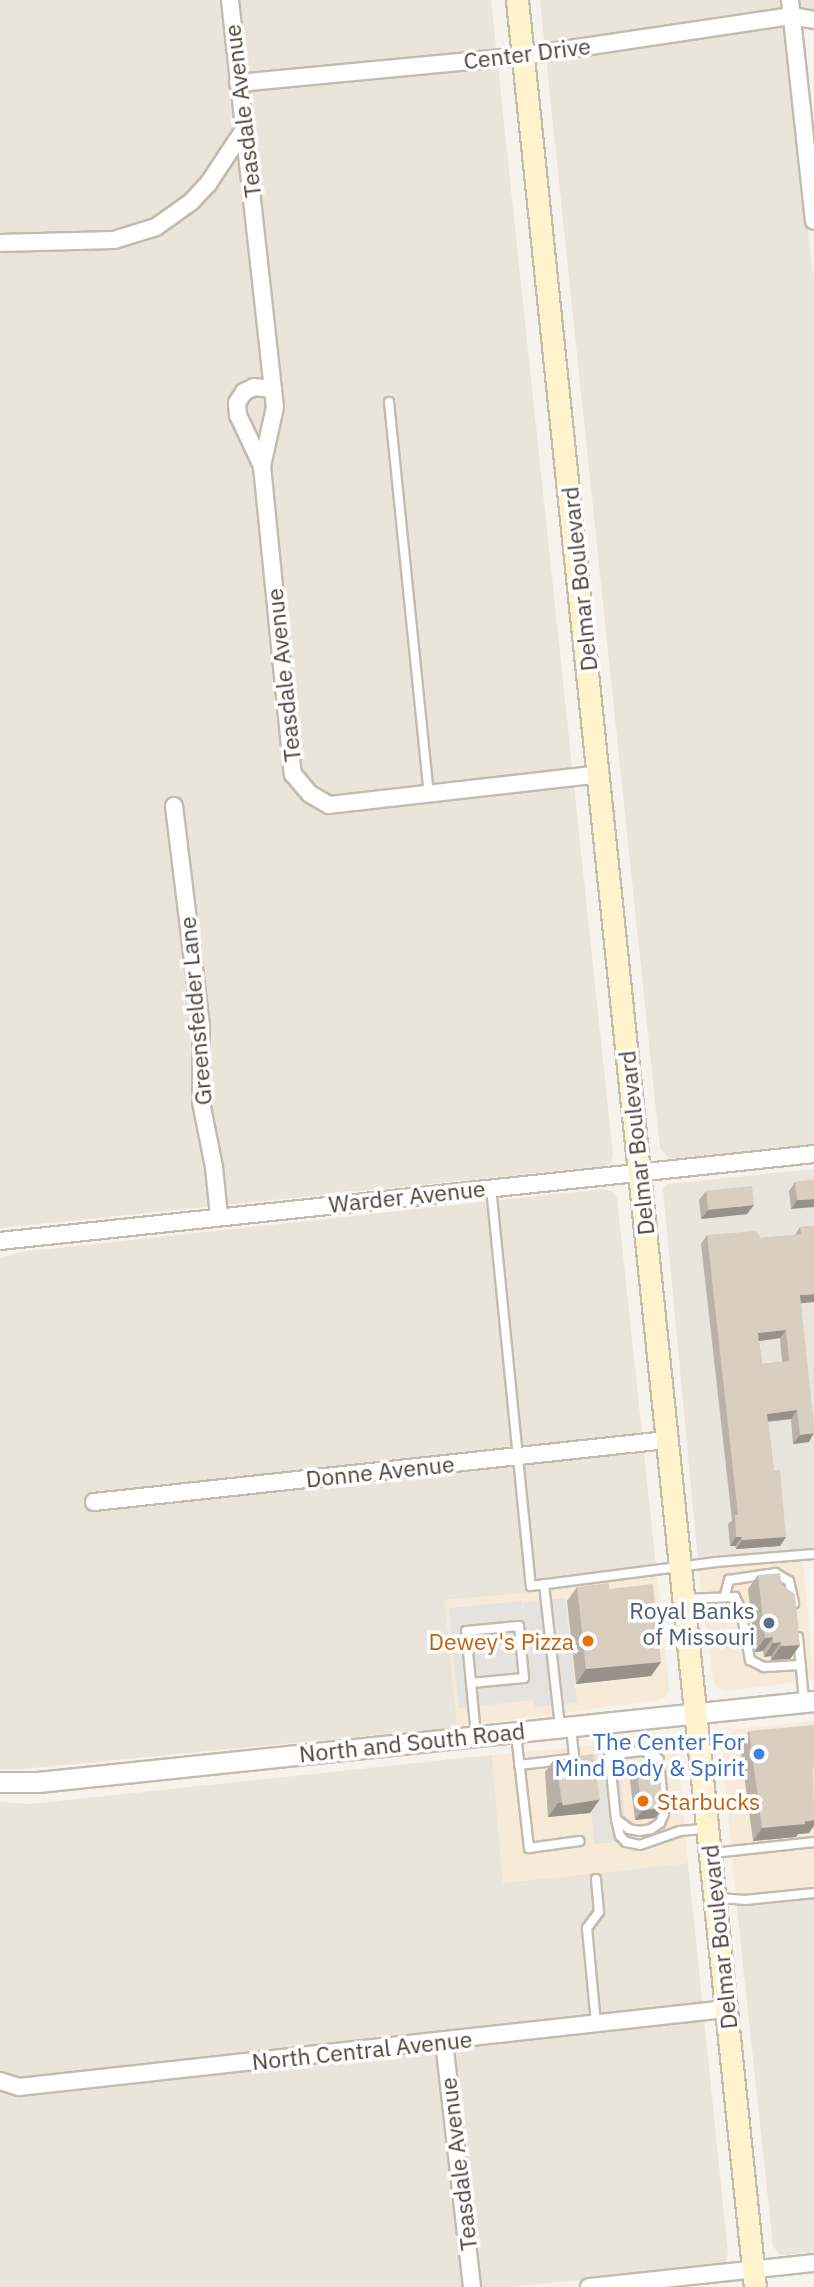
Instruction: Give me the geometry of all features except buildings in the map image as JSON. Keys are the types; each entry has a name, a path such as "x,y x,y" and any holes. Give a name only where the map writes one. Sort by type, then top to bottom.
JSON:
{"main road":[{"name":"Delmar Boulevard","path":"517,0 600,774 754,2278"}],"street":[{"name":"Teasdale Avenue","path":"226,4 245,128 273,389 274,424 262,466"},
{"name":"Center Drive","path":"238,83 523,56 791,8 814,20"},
{"path":"791,8 814,221"},
{"path":"0,243 114,240 156,227 191,202 208,184 245,128"},
{"name":"Teasdale Avenue","path":"273,389 254,387 244,393 237,403 238,415 262,466 293,774 310,794 328,805 600,774"},
{"name":"Greensfelder Lane","path":"174,806 201,1027 201,1102 214,1167 219,1216"},
{"name":"Warder Avenue","path":"0,1241 814,1154"},
{"name":"Donne Avenue","path":"94,1502 667,1440"},
{"name":"North and South Road","path":"5,1783 809,1701"},
{"name":"North Central Avenue","path":"0,2081 19,2087 725,2009"},
{"name":"Teasdale Avenue","path":"444,2041 472,2287"},
{"path":"589,2287 754,2278 814,2263"}],"lane":[{"path":"389,402 429,793"},
{"path":"491,1187 531,1586 681,1569 716,1562 814,1554"},
{"path":"725,1595 729,1580 775,1573 782,1575 792,1587 795,1613"},
{"path":"519,1765 570,1759 574,1756 565,1725 544,1584"},
{"path":"684,1599 725,1595 738,1600 750,1660 764,1667 801,1665"},
{"path":"471,1683 524,1678 519,1626 466,1631 471,1683 477,1735"},
{"path":"797,1626 801,1665 809,1701"},
{"path":"605,1721 620,1836 626,1842 640,1845 680,1831 708,1829"},
{"path":"515,1731 529,1848 580,1841"},
{"path":"609,1755 640,1751 653,1754 659,1760 664,1814 660,1823 651,1829 640,1831 629,1829 616,1819"},
{"path":"710,1853 814,1842"},
{"path":"596,1879 599,1912 587,1928 596,2024"},
{"path":"715,1898 745,1900 814,1893"}],"shaded area":[{"path":"0,0 491,0 613,1155 611,1163 605,1166 0,1228"},
{"path":"540,0 814,0 814,12 785,17 814,283 814,1145 670,1159 660,1149"},
{"path":"814,1169 814,1549 698,1562 663,1189 668,1184"},
{"path":"603,1189 611,1191 617,1198 656,1566 524,1581 526,1593 445,1600 457,1727 23,1769 0,1769 0,1258 20,1252"},
{"path":"802,1550 814,1680 726,1691 717,1688 713,1680 698,1562"},
{"path":"656,1566 669,1689 666,1697 457,1727 445,1600 525,1593 524,1581"},
{"path":"565,1598 577,1703 536,1707 532,1700 459,1708 449,1608 522,1601 526,1639 523,1603"},
{"path":"814,1721 814,1890 736,1899 722,1744 733,1730"},
{"path":"666,1738 672,1742 677,1752 688,1863 503,1883 492,1755"},
{"path":"618,1752 627,1841 594,1844 585,1755"},
{"path":"492,1755 503,1883 688,1863 728,2253 726,2262 716,2266 509,2287 0,2287 0,1802 30,1804"},
{"path":"814,1890 814,2252 787,2255 779,2254 773,2246 736,1899"}],"place":[{"name":"Royal Banks of Missouri","path":"769,1623"},
{"name":"Dewey's Pizza","path":"588,1641"},
{"name":"The Center For Mind Body & Spirit","path":"759,1754"},
{"name":"Starbucks","path":"643,1801"}]}
